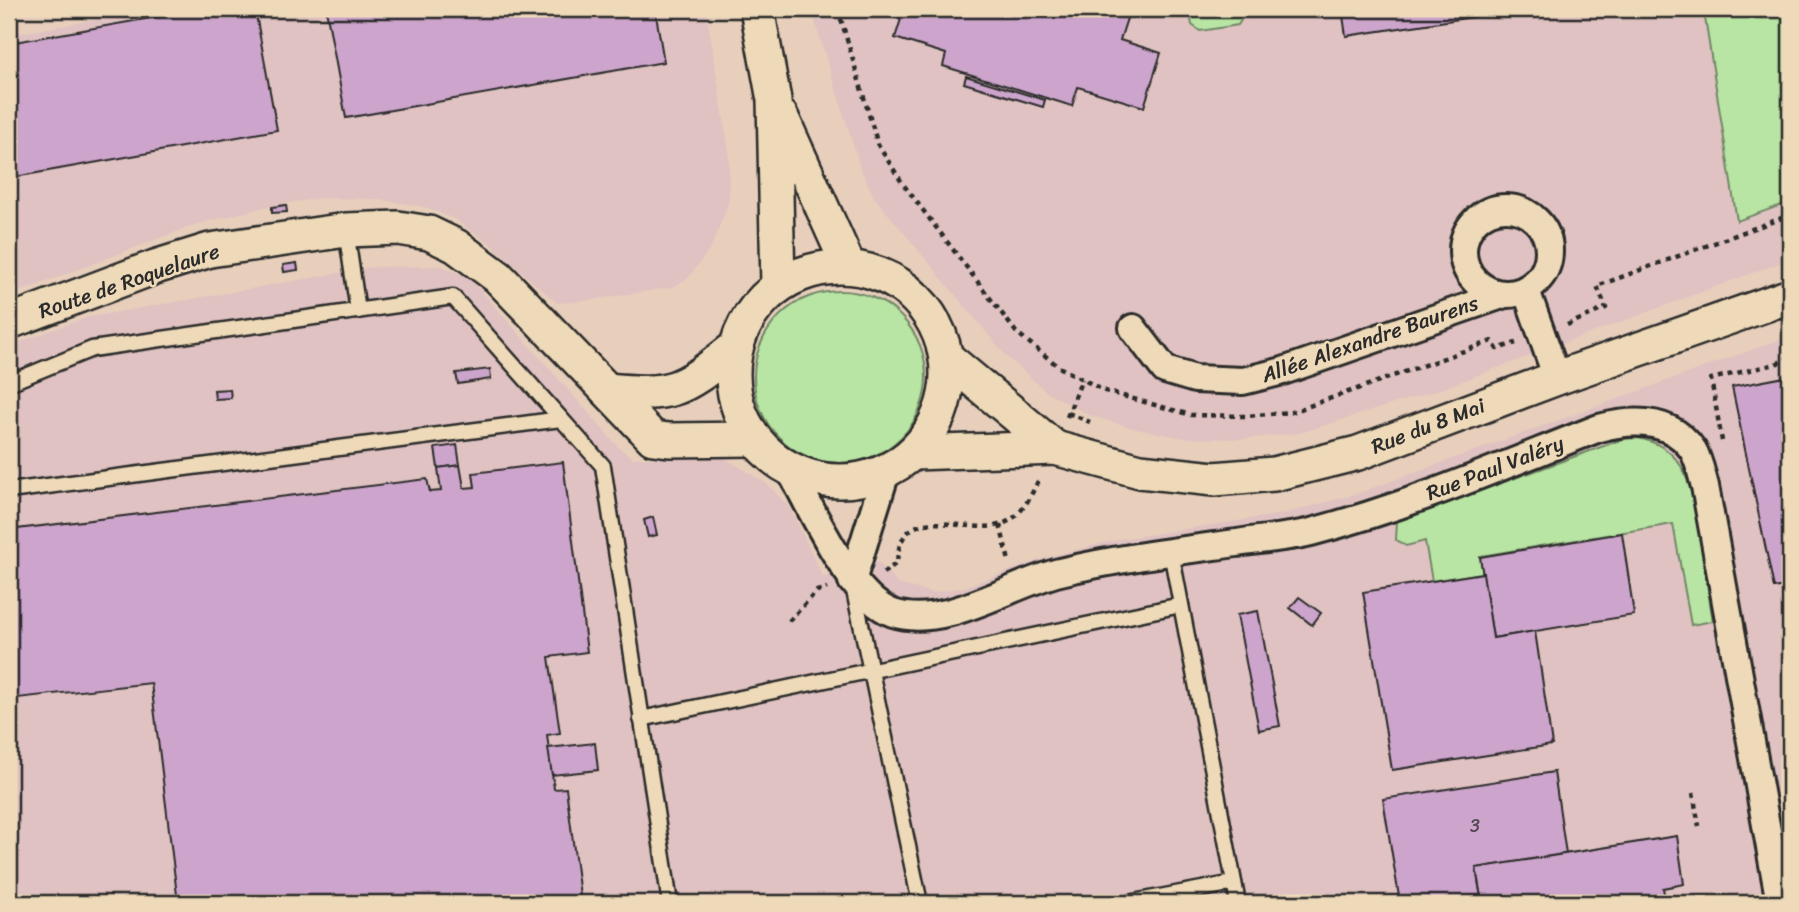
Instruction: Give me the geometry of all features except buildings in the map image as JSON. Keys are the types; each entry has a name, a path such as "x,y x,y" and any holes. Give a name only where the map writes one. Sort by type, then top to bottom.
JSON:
{"street":[{"path":"757,9 774,100 778,286"},
{"path":"774,100 849,267"},
{"name":"Route de Roquelaure","path":"9,322 155,267 210,250 346,230 398,229 429,233 456,246 498,277 653,438 754,439"},
{"path":"824,267 849,267 877,273 902,286 924,306 939,330 947,358 947,393 935,426 914,453 886,472 854,481 821,480 790,470 770,456 754,439 739,411 733,379 736,347 745,324 759,303 778,286 800,274 824,267"},
{"name":"Allée Alexandre Baurens","path":"1133,328 1165,370 1195,379 1243,381 1283,371 1514,292 1541,335 1557,378"},
{"name":"Rue du 8 Mai","path":"914,453 1055,448 1140,471 1214,479 1274,474 1358,453 1557,378 1790,296"},
{"path":"607,390 651,395 671,390 691,383 736,347"},
{"name":"Rue du 8 Mai","path":"947,358 1055,448"},
{"name":"Rue Paul Valéry","path":"790,470 852,581 869,599 894,613 920,615 968,608 1058,572 1171,552 1307,533 1370,515 1599,428 1626,421 1653,423 1674,432 1694,451 1705,486 1780,903"},
{"path":"852,581 886,472"}],"lane":[{"path":"346,230 358,311"},
{"path":"9,383 92,349 453,298 603,467 670,903"},
{"path":"9,491 561,419"},
{"path":"1171,552 1238,903"},
{"path":"852,581 920,903"},
{"path":"641,719 1181,605"},
{"path":"1128,903 1234,883"}],"path":[{"path":"9,12 26,9"},
{"path":"838,9 878,145 1016,332 1059,366 1105,391 1191,415 1246,416 1292,412 1492,341 1497,349 1541,335 1606,308 1597,286 1790,215"},
{"path":"1723,447 1711,379 1776,364 1790,358"},
{"path":"789,621 817,591 886,572 897,563 902,536 919,527 934,523 1000,525 1020,513 1055,448 1082,379"},
{"path":"1000,525 1015,588"},
{"path":"1693,793 1699,826"}],"shaded area":[{"path":"157,9 706,9 729,152 729,201 711,248 688,278 673,287 591,300 557,303 489,243 454,219 425,207 378,199 320,198 269,206 194,225 9,296 9,35"},
{"path":"811,9 1714,9 1705,18 1737,220 1790,202 1790,259 1435,391 1300,433 1243,439 1184,438 1136,429 1089,415 1047,392 1007,357 875,198 861,170"},
{"path":"442,266 470,278 618,447 633,458 723,457 767,484 790,508 823,577 879,562 898,584 933,593 964,587 1048,557 1120,539 1283,514 1356,494 1790,336 1790,903 9,903 9,346 85,318 372,267","holes":["1688,481 1691,625 1673,523 1480,557 1482,572 1432,580 1425,540"]}],"green space":[{"path":"1189,9 1242,9 1243,17 1238,25 1200,31 1192,25"},
{"path":"1714,9 1790,9 1790,202 1737,221 1705,18"},
{"path":"840,291 873,297 901,316 920,344 926,377 920,410 901,438 873,457 840,463 807,457 779,438 760,410 754,377 760,344 779,316 807,297"},
{"path":"1637,438 1667,450 1677,460 1687,479 1697,518 1713,621 1691,625 1673,524 1480,556 1483,573 1432,581 1425,541 1406,546 1396,540 1397,521 1623,439"}]}
